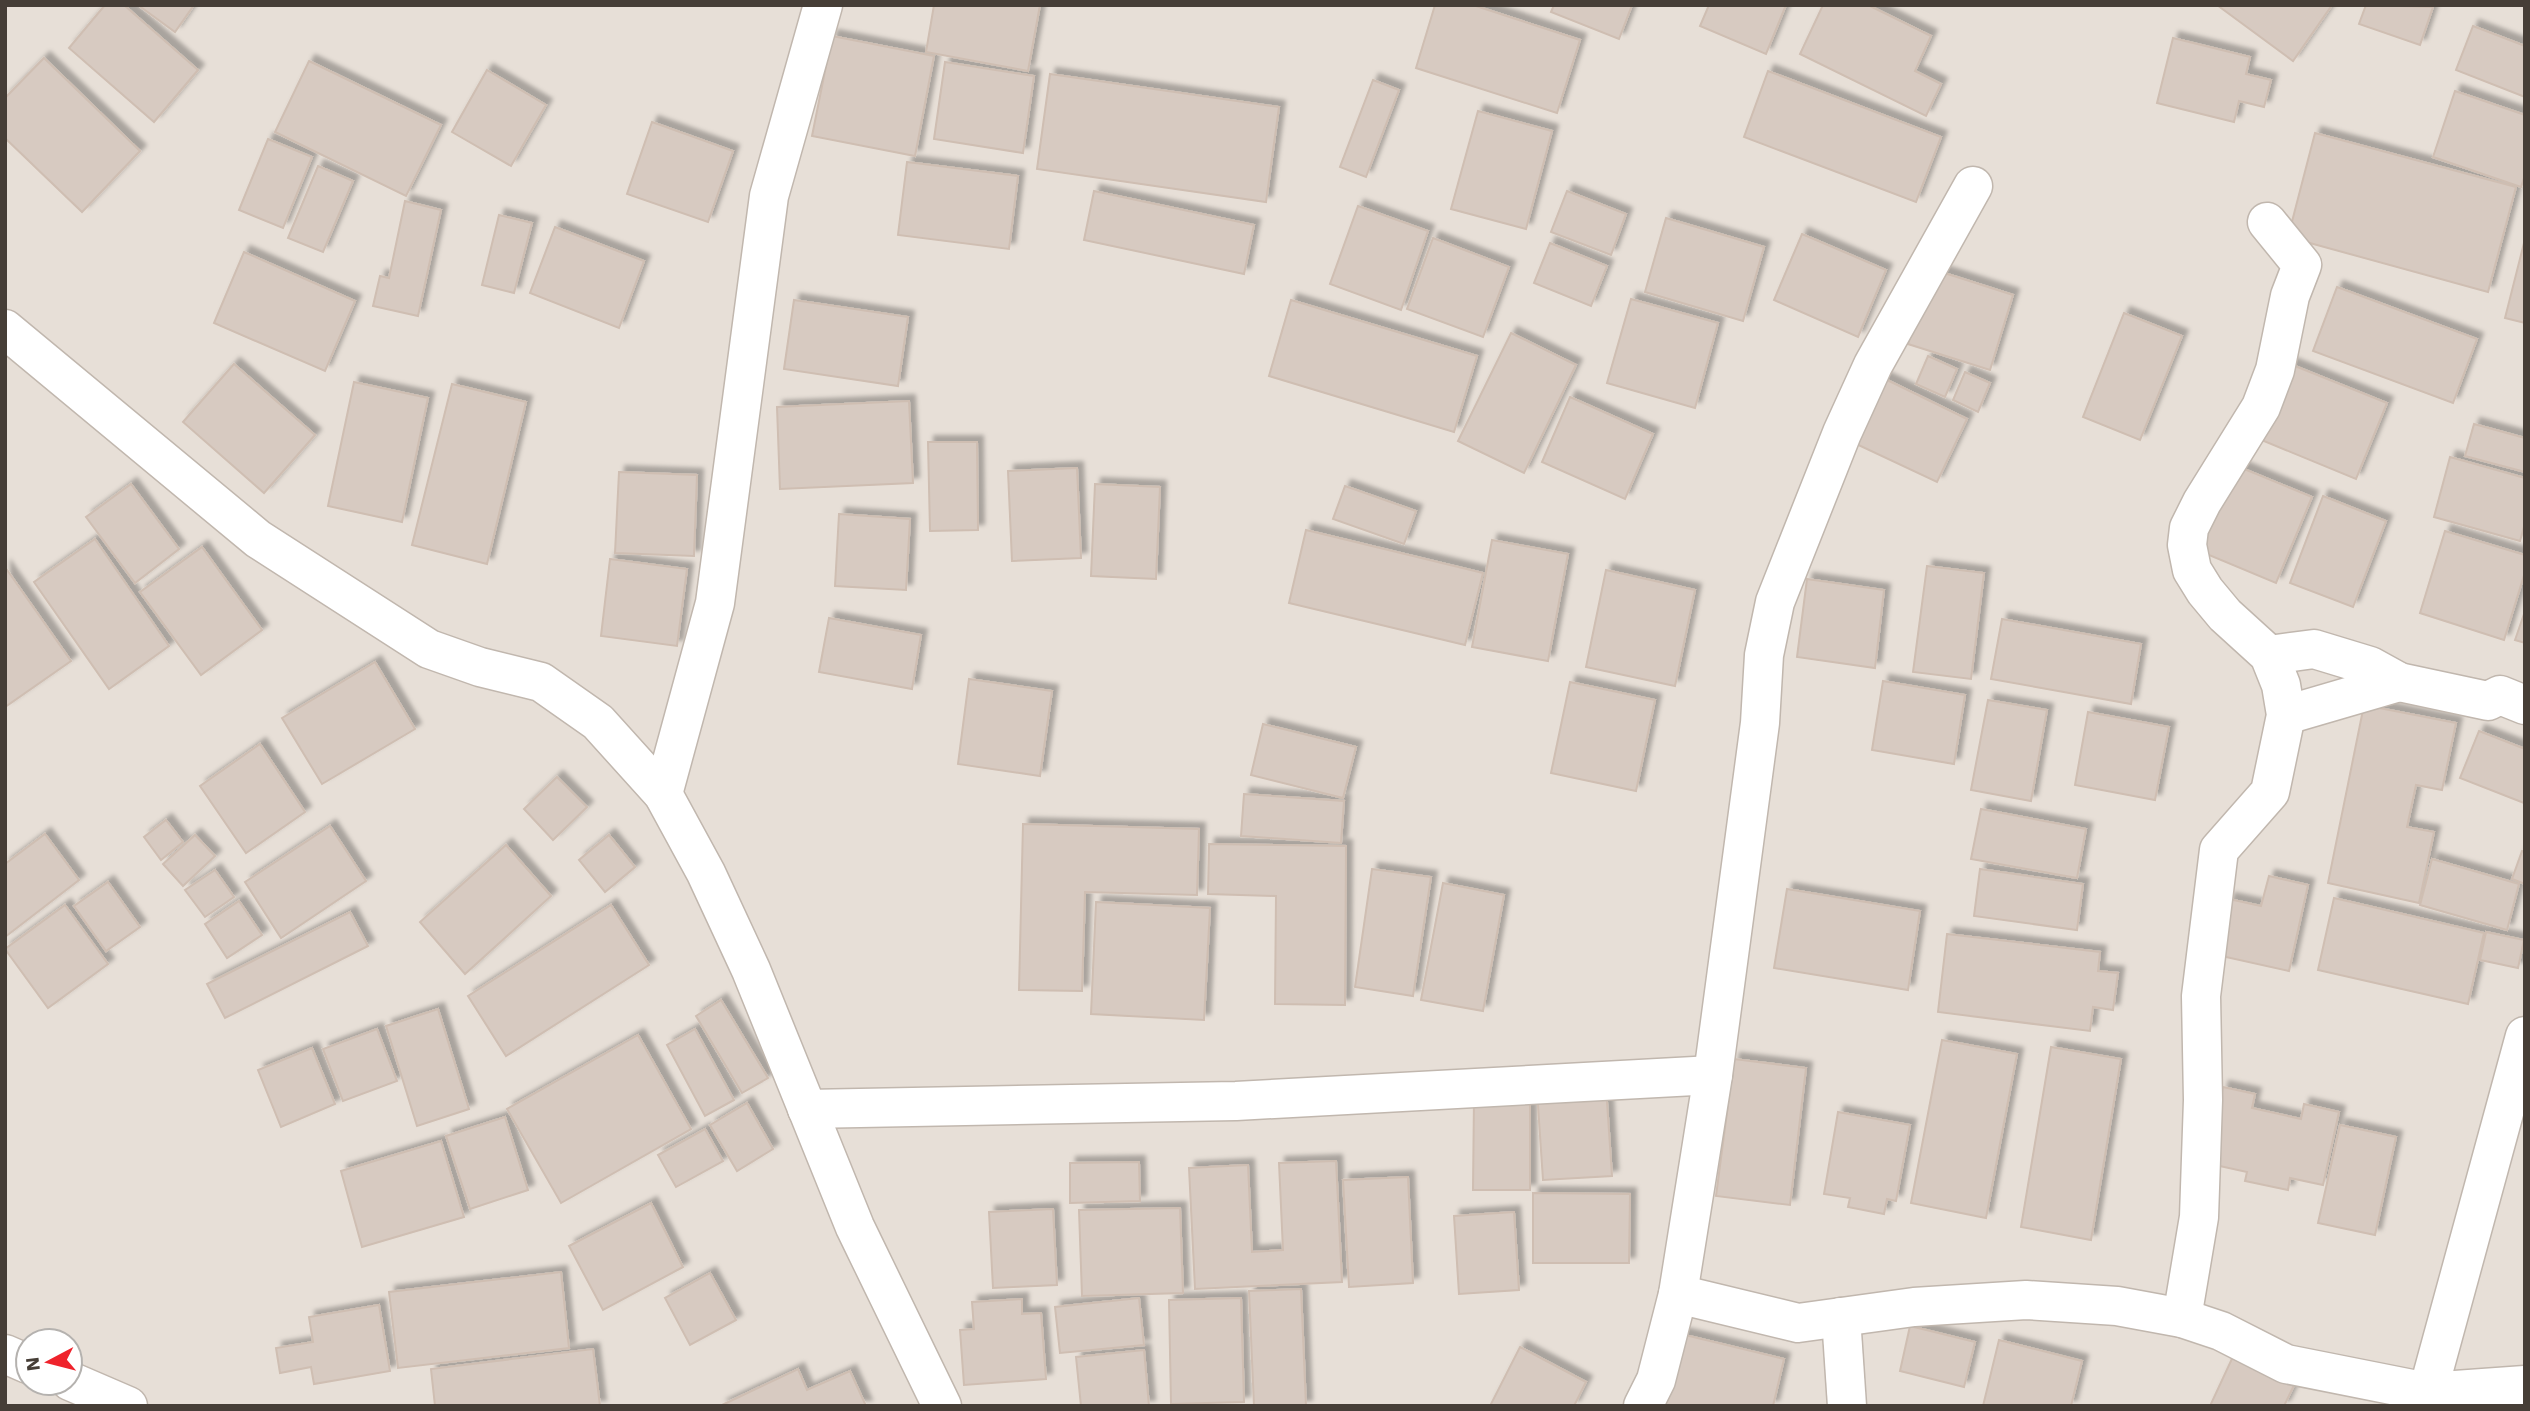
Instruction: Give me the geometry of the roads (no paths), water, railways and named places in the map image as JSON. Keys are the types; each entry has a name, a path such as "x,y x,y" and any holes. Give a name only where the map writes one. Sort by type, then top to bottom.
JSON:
{"street":[{"path":"663,794 715,603 769,195 823,5"},
{"path":"1643,1406 1656,1380 1678,1294 1713,1075 1760,723 1764,655 1775,602 1842,433 1874,365 1973,186"},
{"path":"2182,1318 2199,1217 2203,1100 2201,996 2219,850 2270,792 2286,715 2281,685 2269,655 2225,615 2205,591 2192,570 2186,545 2189,528 2202,502 2261,407 2275,370 2290,296 2302,265 2267,222"},
{"path":"5,329 258,539 429,649 480,667 541,682 598,722 663,794 706,873 751,970 855,1227 942,1406"},
{"path":"2269,655 2314,649 2370,666 2399,682 2488,701 2500,695 2525,705"},
{"path":"2286,715 2399,682"},
{"path":"2426,1399 2525,1037"},
{"path":"807,1109 1236,1101 1713,1075"},
{"path":"1678,1294 1798,1323 1914,1307 2026,1300 2117,1306 2182,1318 2221,1331 2286,1364 2426,1399 2525,1385"},
{"path":"1841,1317 1847,1406"},
{"path":"84,1387 128,1406"}]}
